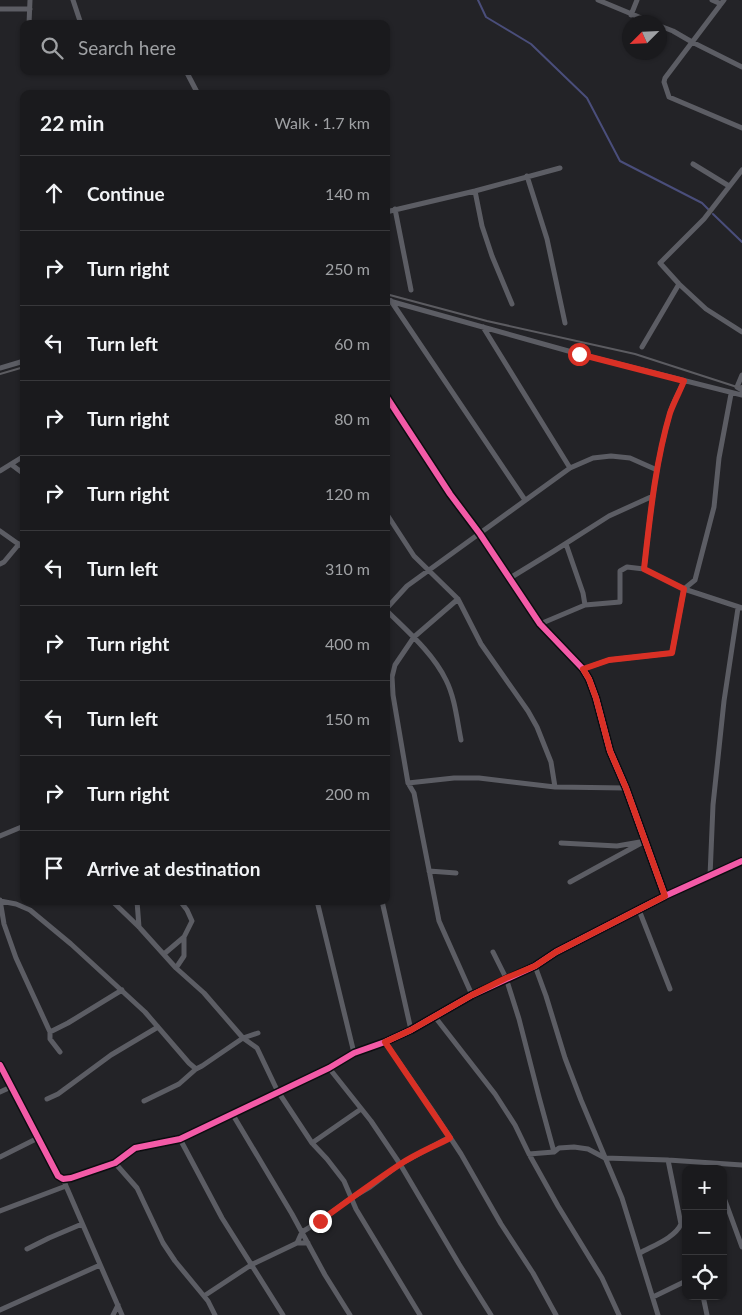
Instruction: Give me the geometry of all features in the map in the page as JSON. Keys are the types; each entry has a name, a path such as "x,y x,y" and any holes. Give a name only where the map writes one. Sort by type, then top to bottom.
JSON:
{"street":[{"path":"29,20 30,0"},
{"path":"72,0 80,20"},
{"path":"598,0 631,15 637,0"},
{"path":"712,0 722,2 665,78 664,82 669,97 742,128"},
{"path":"0,9 30,9"},
{"path":"667,29 742,67"},
{"path":"188,75 196,90"},
{"path":"693,164 729,186"},
{"path":"390,211 475,191 560,168"},
{"path":"742,170 704,219 660,263 706,309 742,332"},
{"path":"527,176 547,239 565,323"},
{"path":"475,191 482,226 512,304"},
{"path":"395,209 411,290"},
{"path":"642,347 679,284"},
{"path":"390,301 742,396"},
{"path":"390,302 525,500"},
{"path":"483,327 570,468"},
{"path":"0,368 20,362"},
{"path":"742,375 736,387 742,390"},
{"path":"644,569 657,470 671,410 684,381"},
{"path":"583,669 609,660 672,653 684,589 695,580 714,507 719,458 731,394"},
{"path":"390,402 450,494 480,534 540,624 583,669 589,679 610,751 626,788 665,896"},
{"path":"390,605 407,586 570,468 593,458 611,456 630,458 657,470"},
{"path":"0,471 20,459"},
{"path":"12,465 20,471"},
{"path":"510,578 609,516 653,496"},
{"path":"390,519 414,556 458,599 481,644 538,727 551,762 555,787"},
{"path":"0,530 20,545"},
{"path":"566,544 583,593 585,605"},
{"path":"0,564 20,547"},
{"path":"540,624 585,605 620,602 620,571 627,567 644,569 684,589 740,608 722,720 713,805 710,876"},
{"path":"458,599 414,637 395,665 392,677 393,695 408,783 414,794 439,921 472,995"},
{"path":"390,613 414,637 438,666 447,681 461,740"},
{"path":"408,783 454,778 479,778 555,787 626,788"},
{"path":"0,836 20,828"},
{"path":"561,843 617,846 645,841"},
{"path":"570,882 645,841"},
{"path":"0,1211 71,1178 115,1163 135,1148 180,1139 233,1115 329,1068 354,1053 411,1030 472,995 535,966 556,952 665,896 742,861"},
{"path":"429,871 456,873"},
{"path":"60,1052 50,1040 50,1032 16,958 4,924 0,900 30,910 71,944 122,990 158,1027 189,1063 196,1068"},
{"path":"116,905 176,968 204,993 243,1038 257,1048 279,1093 312,1143 344,1181 356,1209 370,1234 420,1315"},
{"path":"137,905 139,927"},
{"path":"176,968 184,956 184,938 192,920 183,905"},
{"path":"318,905 354,1053"},
{"path":"383,905 411,1030"},
{"path":"639,910 670,989"},
{"path":"164,954 184,938"},
{"path":"493,952 506,978 519,1019 554,1152"},
{"path":"535,966 581,1100 622,1198 658,1315"},
{"path":"50,1032 122,990"},
{"path":"435,1017 495,1094 515,1125 558,1206 602,1278 619,1315"},
{"path":"47,1099 58,1094 111,1055 158,1027"},
{"path":"144,1101 180,1084 196,1068 202,1066 243,1038 258,1033"},
{"path":"385,1042 450,1138 533,1273 556,1315"},
{"path":"0,1065 53,1168 64,1182 122,1315"},
{"path":"329,1068 362,1109 400,1164 491,1315"},
{"path":"0,1092 11,1087"},
{"path":"312,1143 362,1109"},
{"path":"233,1115 350,1315"},
{"path":"0,1157 38,1138"},
{"path":"296,1244 302,1232 400,1164 450,1138"},
{"path":"180,1139 222,1218 283,1315"},
{"path":"529,1154 554,1152 559,1148 574,1147 588,1150 605,1158 668,1160 706,1165"},
{"path":"640,1253 673,1235 679,1230 681,1224 668,1160"},
{"path":"115,1163 137,1188 163,1243 175,1261 204,1296 215,1315"},
{"path":"727,1166 742,1165"},
{"path":"727,1206 742,1247"},
{"path":"27,1249 82,1224"},
{"path":"204,1296 251,1265 296,1244 308,1243"},
{"path":"0,1310 100,1265"},
{"path":"653,1297 682,1283"},
{"path":"704,1300 707,1315"},
{"path":"113,1315 118,1305"}],"waterway":[{"path":"478,0 486,17 531,44 587,98 620,161 702,203 708,209"},
{"path":"713,214 742,242"}],"railway":[{"path":"390,295 487,321 635,354 737,387 742,386"},
{"path":"0,374 20,368"}],"cycle path":[{"path":"390,402 450,494 480,534 540,624 583,669 589,679 610,751 626,788 665,896"},
{"path":"0,1065 58,1176 63,1179 71,1178 115,1163 135,1148 180,1139 329,1068 354,1053 411,1030 472,995 535,966 556,952 665,896 742,861"}],"route":[{"path":"320,1221 400,1164 450,1138 385,1042 411,1030 472,995 535,966 556,952 665,896 626,788 610,751 596,698 583,669 609,660 672,653 684,589 644,569 657,470 671,410 684,381 579,354"}]}
